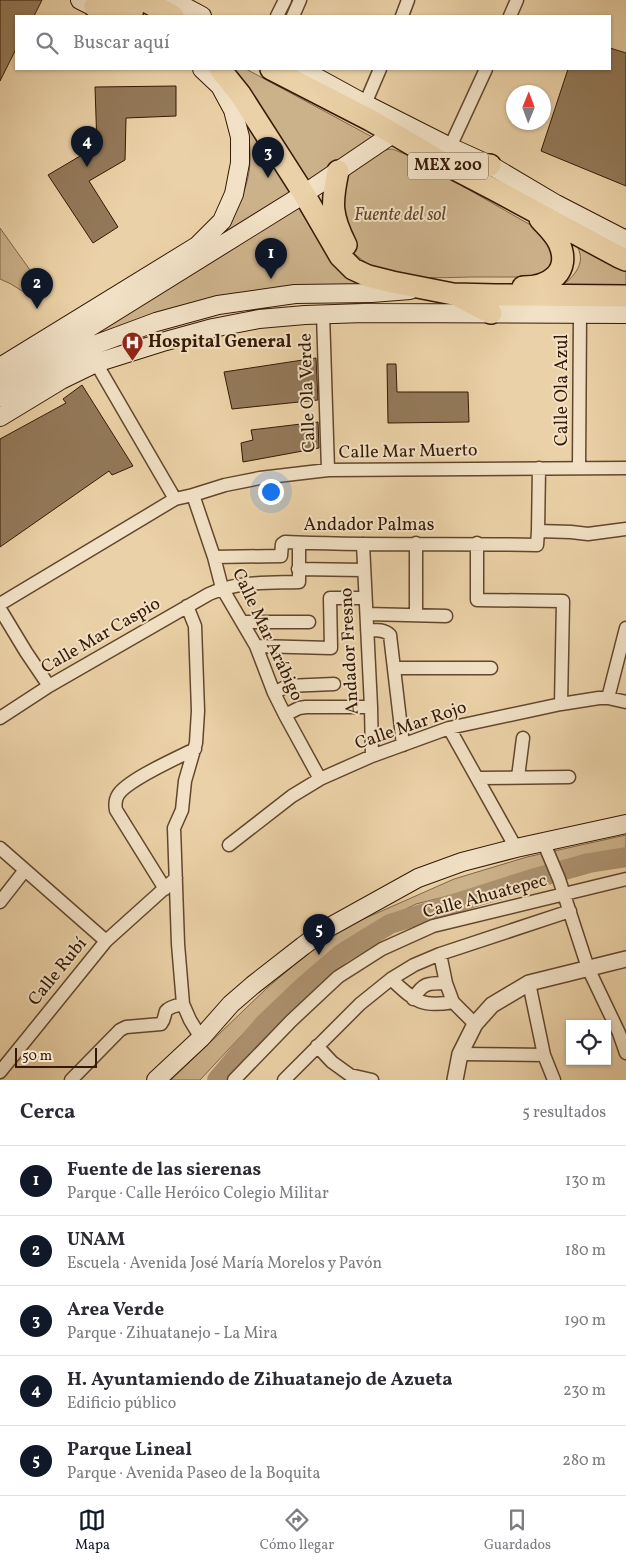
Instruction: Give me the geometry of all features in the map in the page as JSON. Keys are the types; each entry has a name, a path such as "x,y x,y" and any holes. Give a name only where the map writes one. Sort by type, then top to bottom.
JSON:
{"highway":[{"path":"100,6 140,9 174,4"},
{"path":"221,70 240,94 304,194 340,256 353,268 368,276 453,294 626,296"},
{"name":"MEX 200","path":"273,70 361,107 394,133 448,156 493,189 626,260"},
{"path":"448,156 490,165"},
{"path":"338,171 333,198 336,224 347,249 368,276"},
{"path":"425,289 530,287 553,279 558,274 563,261 559,243 531,210"},
{"path":"453,294 491,313"}],"main road":[{"path":"174,4 200,15"},
{"path":"0,397 74,338 197,246 222,221 234,194 240,163 240,137 233,110 220,86 203,70"},
{"path":"303,70 361,107 448,156"},
{"path":"0,383 304,194 394,133"},
{"path":"490,165 556,204 626,240"},
{"path":"0,367 74,338 156,322 218,305 295,294 372,293 425,289"},
{"path":"0,417 61,380 96,363 213,328 259,319 364,313 626,314"},
{"path":"156,1080 253,985 326,929 418,878 462,862 544,841 626,824"}],"street":[{"path":"278,15 285,0"},
{"path":"293,15 300,0"},
{"path":"402,15 408,0"},
{"path":"510,15 517,0"},
{"path":"361,107 380,70"},
{"path":"448,156 486,70"},
{"name":"Calle Ola Azul","path":"579,468 580,313"},
{"name":"Calle Ola Verde","path":"323,314 328,470"},
{"path":"96,363 175,499"},
{"path":"539,468 538,531 588,534 626,529"},
{"name":"Calle Mar Muerto","path":"193,495 260,478 328,470 626,468"},
{"path":"0,604 175,499 193,495"},
{"name":"Calle Mar Arábigo","path":"193,495 214,557 222,588 256,646 284,715 320,779"},
{"name":"Andador Palmas","path":"214,557 277,557 281,556 282,544 285,542 537,545 538,531"},
{"path":"298,576 300,543"},
{"path":"416,543 416,615"},
{"path":"477,543 477,600 563,601 561,704"},
{"name":"Andador Fresno","path":"363,544 372,756"},
{"name":"Calle Mar Caspio","path":"0,718 50,686 190,604 222,588 298,576 364,570"},
{"path":"256,646 331,648 330,598 365,598"},
{"path":"190,604 195,626 198,711 196,743 185,781 182,810 174,828 178,944 183,1004 201,1038"},
{"path":"0,609 26,652 50,686"},
{"path":"367,614 446,616"},
{"path":"243,622 309,622"},
{"path":"608,698 626,628"},
{"path":"367,630 387,632 390,635 403,745"},
{"path":"395,668 491,668"},
{"path":"274,693 287,686 334,684"},
{"name":"Calle Mar Rojo","path":"229,846 292,796 320,779 372,756 449,728 561,704 608,698 626,702"},
{"path":"284,715 306,707 371,707"},
{"path":"449,728 516,848"},
{"path":"518,777 523,738"},
{"path":"165,889 116,810 115,802 118,795 129,783 195,748"},
{"path":"478,778 569,777"},
{"path":"544,841 559,879 588,968 622,1032 626,1053"},
{"path":"0,848 106,941 176,878"},
{"path":"0,902 25,870"},
{"name":"Calle Ahuatepec","path":"234,1080 291,1021 338,977 382,949 433,926 626,879"},
{"path":"284,1080 360,1004 391,979 414,965 440,954 570,911"},
{"name":"Calle Rubí","path":"0,1072 106,941"},
{"path":"440,954 446,982 453,1002 475,1024"},
{"path":"455,1080 460,1054 475,1024 492,1004 529,983 626,959"},
{"path":"391,979 413,999 427,1004 438,1005 453,1002"},
{"path":"413,999 419,988 425,985 446,982"},
{"path":"529,983 544,1055 554,1080"},
{"path":"71,1080 120,1030 126,1027 161,1024 169,1008 183,1004"},
{"path":"318,1046 332,1062 350,1075 372,1080"},
{"path":"460,1054 544,1055"}],"green space":[{"path":"230,70 248,70 376,139 309,188"},
{"path":"245,117 296,191 207,248 231,216 245,188 249,173 250,157"},
{"name":"Fuente del sol","path":"392,149 410,156 548,235 559,255 544,277 438,278 406,276 390,273 362,260 350,249 338,181 377,151"},
{"path":"303,203 370,284 311,287 77,343"},
{"path":"0,228 45,288 33,298 0,279"},
{"path":"574,239 626,261 626,291 560,287 572,277 580,264 580,254"},
{"path":"626,835 626,848 531,875 416,904 359,932 256,1020 200,1080 171,1080 267,988 326,938 359,921 454,879 527,857"}],"building":[{"path":"0,0 42,0 34,15 15,15 15,51 0,81"},
{"path":"611,48 626,53 626,186 541,151 548,130 551,130 551,121 568,70 611,70"},
{"path":"176,86 176,116 126,118 125,160 89,181 118,227 93,243 48,175 97,146 95,87"},
{"path":"316,358 318,400 232,409 224,372"},
{"path":"387,364 396,364 397,392 468,392 469,422 388,423"},
{"path":"82,385 133,466 112,475 109,471 0,547 0,439 66,403 63,399"},
{"path":"318,422 319,448 243,462 241,443 253,440 251,430"}],"waterway":[{"path":"217,1080 264,1024 305,985 341,954 390,924 532,879 589,863 626,857"}],"place":[{"name":"H. Ayuntamiendo de Zihuatanejo de Azueta","path":"87,167"},
{"name":"Area Verde","path":"268,178"},
{"name":"Fuente de las sierenas","path":"271,279"},
{"name":"UNAM","path":"37,309"},
{"name":"Hospital General","path":"132,361"},
{"name":"Parque Lineal","path":"319,955"}]}
